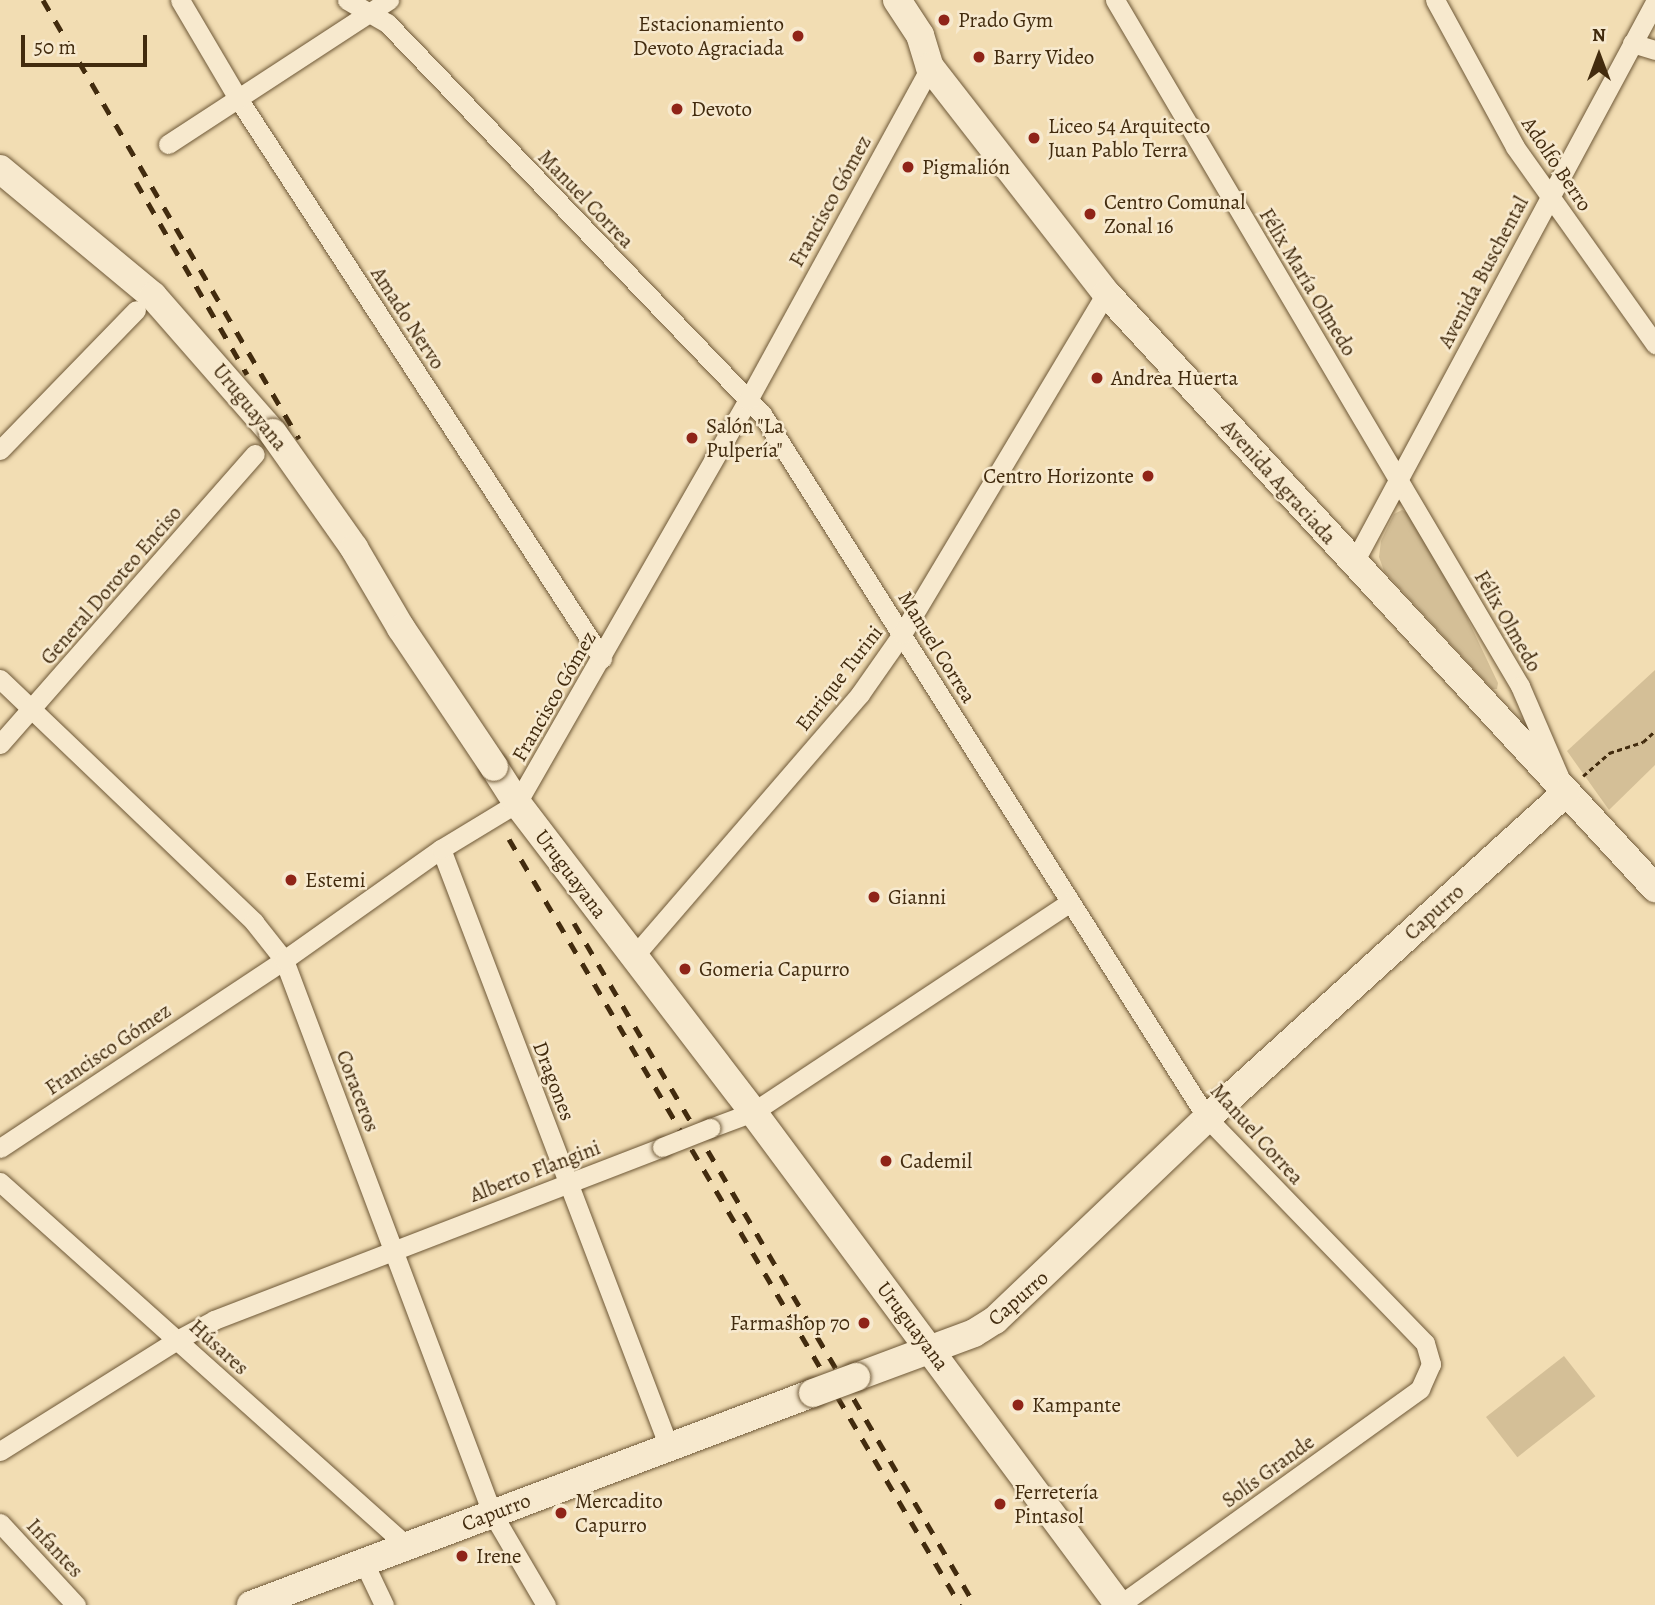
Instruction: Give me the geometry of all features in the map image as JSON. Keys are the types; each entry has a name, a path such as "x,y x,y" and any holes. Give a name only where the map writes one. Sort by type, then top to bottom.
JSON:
{"street":[{"name":"Amado Nervo","path":"180,0 239,100 602,658"},
{"name":"Manuel Correa","path":"347,0 387,23 762,414 1207,1118 1425,1343 1431,1364"},
{"path":"168,144 389,0"},
{"name":"Avenida Agraciada","path":"879,0 909,46 928,62 1107,293 1353,564 1655,888"},
{"name":"Avenida Agraciada","path":"897,0 920,35 928,62"},
{"name":"Félix María Olmedo","path":"1115,0 1398,479"},
{"name":"Adolfo Berro","path":"1436,0 1515,147 1655,344"},
{"name":"Avenida Buschental","path":"1353,564 1655,2"},
{"path":"1632,43 1655,50"},
{"name":"Francisco Gómez","path":"0,1148 284,960 441,849 517,803 748,400 928,62"},
{"name":"Uruguayana","path":"0,169 153,296 273,433 354,548 401,628 517,803 753,1112 1119,1605"},
{"name":"Enrique Turini","path":"634,957 860,694 902,634 1107,293"},
{"path":"0,450 136,310"},
{"name":"General Doroteo Enciso","path":"0,744 33,710 255,454"},
{"name":"Félix Olmedo","path":"1398,479 1520,686 1566,792"},
{"name":"Coraceros","path":"0,679 254,922 284,960 492,1513 546,1605"},
{"name":"Capurro","path":"258,1604 492,1513 930,1350 974,1333 995,1320 1207,1118 1566,792"},
{"name":"Dragones","path":"441,849 669,1447"},
{"name":"Alberto Flangini","path":"0,1451 177,1340 214,1320 753,1112 1070,902"},
{"name":"Húsares","path":"0,1182 407,1546"},
{"name":"Solís Grande","path":"1119,1605 1420,1389 1431,1364"},
{"name":"Infantes","path":"0,1523 76,1605"},
{"path":"364,1563 384,1605"}],"path":[{"path":"1566,792 1609,753 1643,742 1655,731"}],"shaded area":[{"path":"1402,510 1411,515 1460,603 1498,683 1497,689 1492,689 1384,571 1379,557 1381,541 1394,514"},
{"path":"1655,670 1655,765 1609,810 1567,751"},
{"path":"1564,1356 1595,1396 1517,1457 1486,1417"}],"railway":[{"path":"43,0 299,439"},
{"path":"136,182 247,374"},
{"path":"509,839 960,1605"},
{"path":"574,923 975,1605"}],"place":[{"name":"Prado Gym","path":"944,20"},
{"name":"Estacionamiento Devoto Agraciada","path":"798,36"},
{"name":"Barry Video","path":"979,57"},
{"name":"Devoto","path":"677,109"},
{"name":"Liceo 54 Arquitecto Juan Pablo Terra","path":"1034,138"},
{"name":"Pigmalión","path":"908,167"},
{"name":"Centro Comunal Zonal 16","path":"1090,214"},
{"name":"Andrea Huerta","path":"1097,378"},
{"name":"Salón \"La Pulpería\"","path":"692,438"},
{"name":"Centro Horizonte","path":"1148,476"},
{"name":"Estemi","path":"291,880"},
{"name":"Gianni","path":"874,897"},
{"name":"Gomeria Capurro","path":"685,969"},
{"name":"Cademil","path":"886,1161"},
{"name":"Farmashop 70","path":"864,1323"},
{"name":"Kampante","path":"1018,1405"},
{"name":"Ferretería Pintasol","path":"1000,1504"},
{"name":"Mercadito Capurro","path":"561,1513"},
{"name":"Irene","path":"462,1556"}]}
